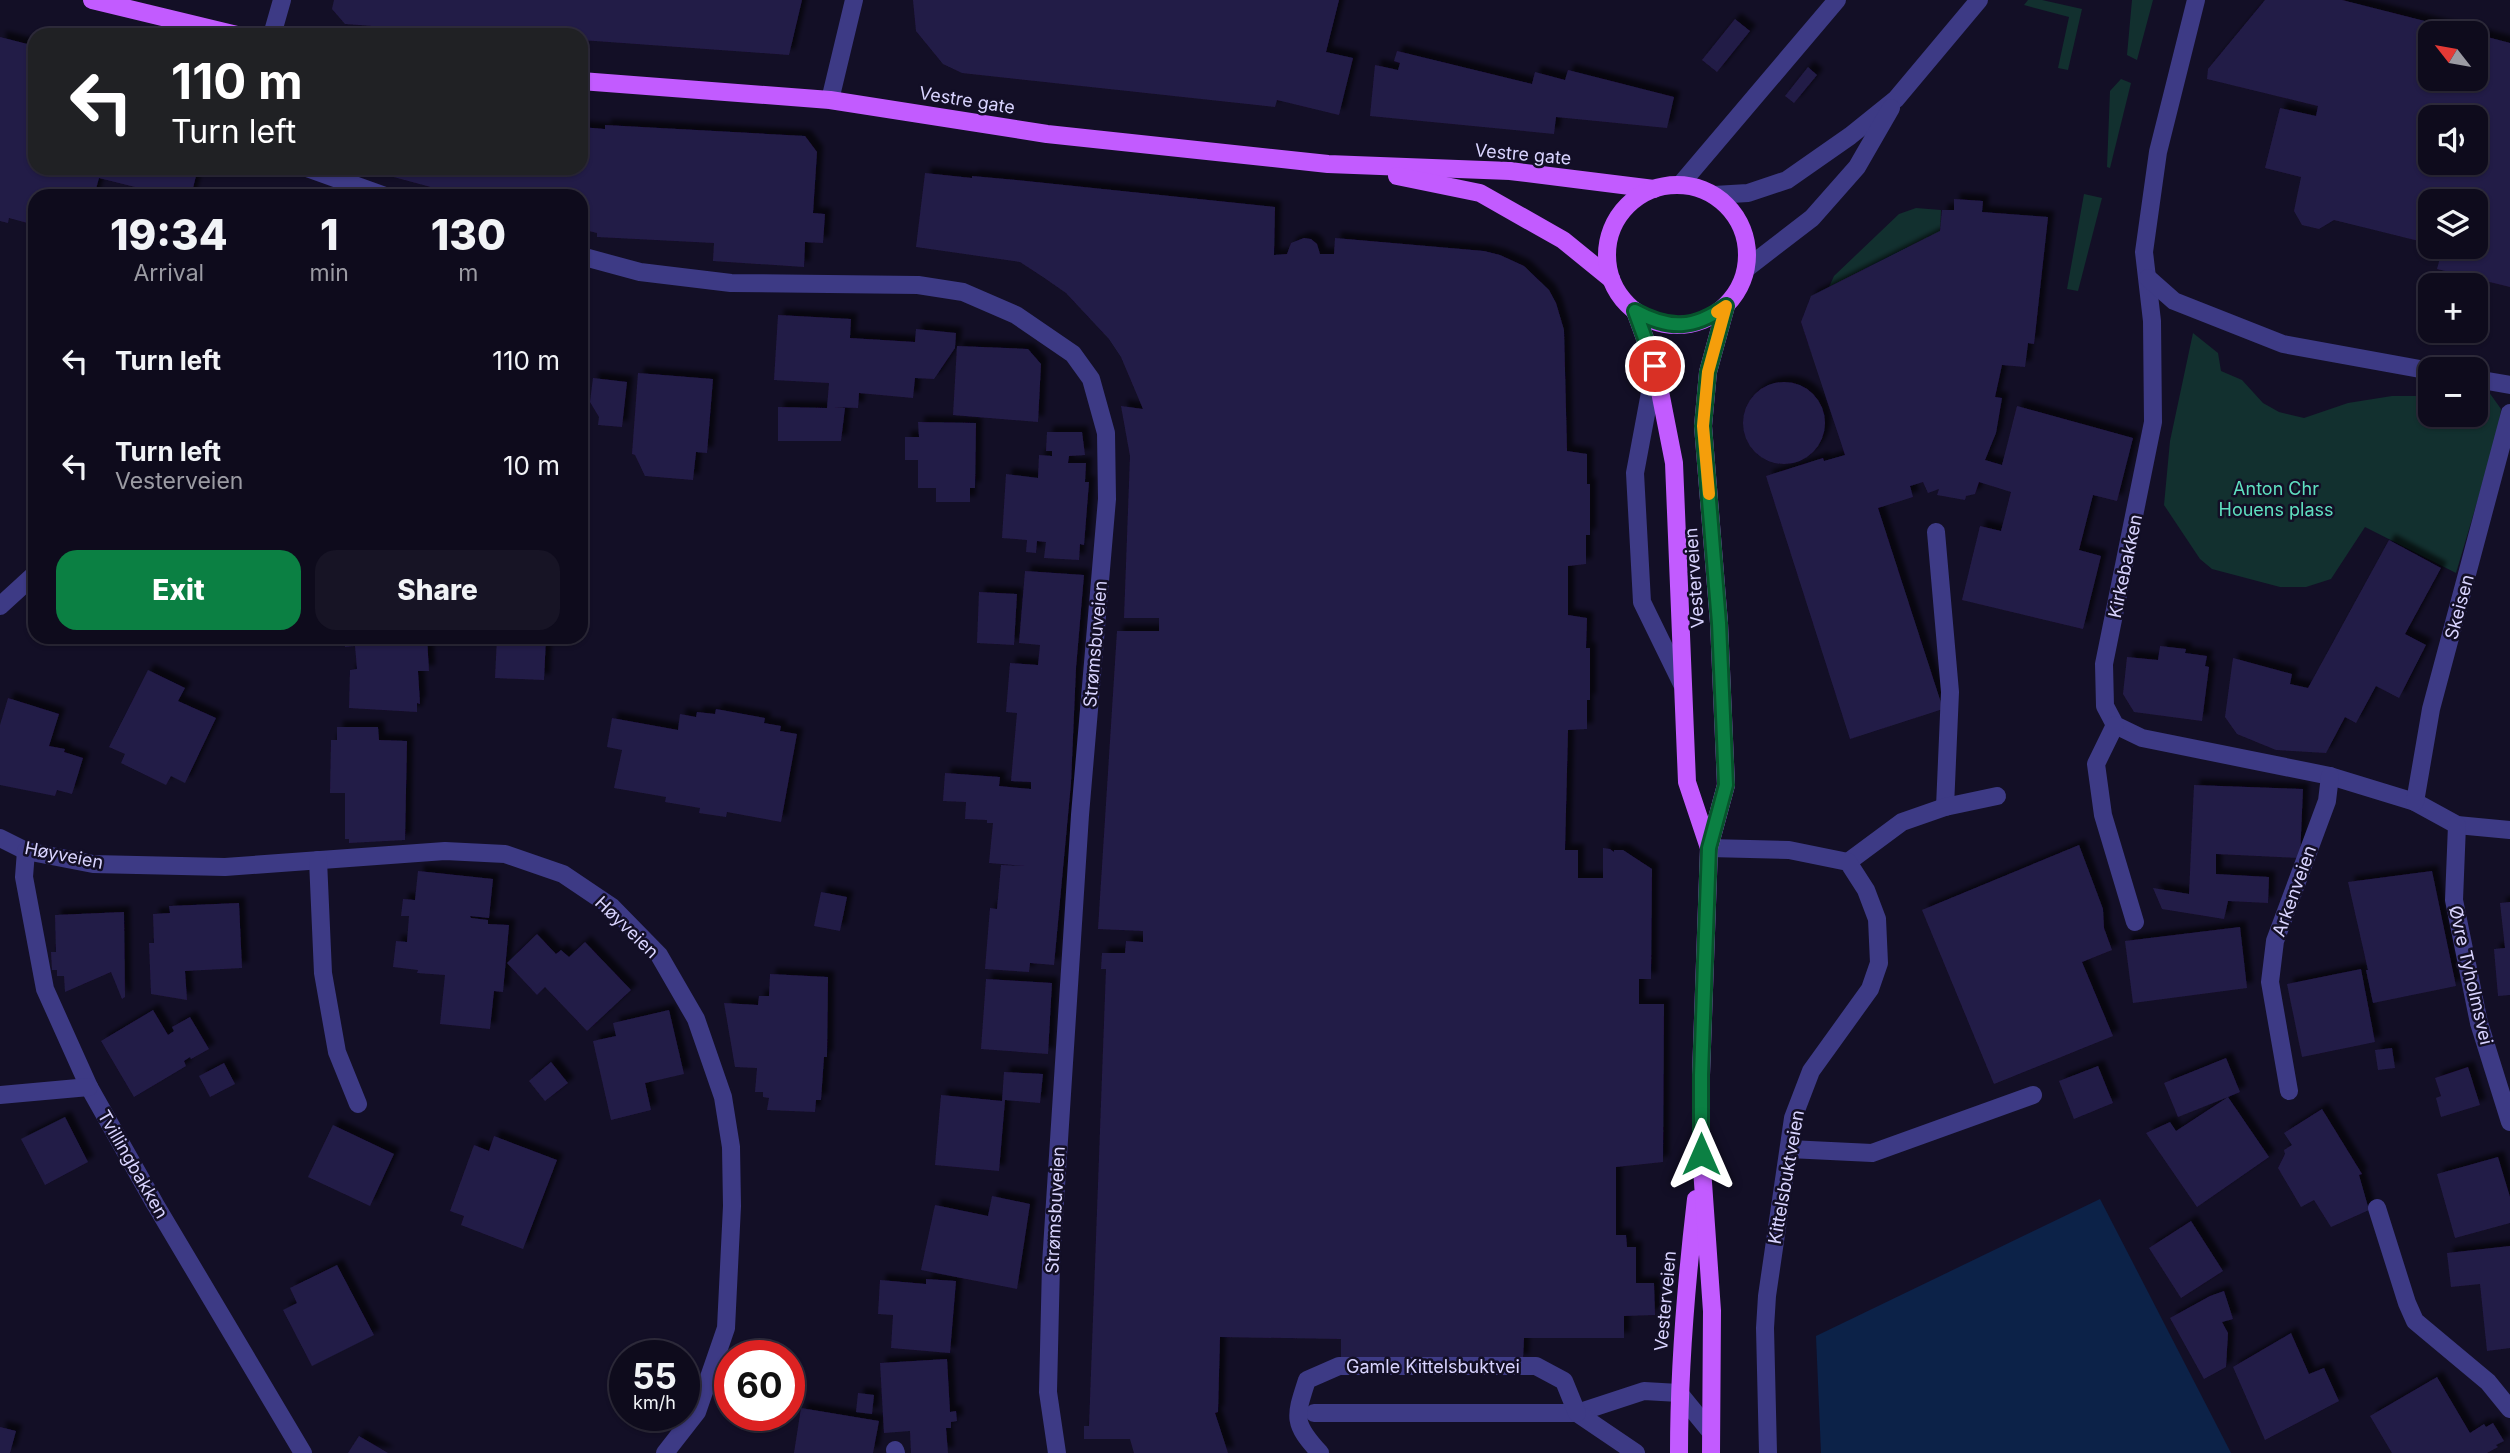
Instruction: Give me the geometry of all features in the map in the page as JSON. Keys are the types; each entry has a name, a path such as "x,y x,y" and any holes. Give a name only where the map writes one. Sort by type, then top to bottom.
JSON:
{"main road":[{"path":"92,0 208,28"},
{"name":"Vestre gate","path":"588,82 830,100 1047,134 1346,165 1510,171 1654,189"},
{"name":"Vestre gate","path":"1346,165 1480,193 1563,240 1611,279"},
{"path":"1680,185 1698,188 1714,195 1731,209 1742,227 1747,268 1739,288 1726,306 1710,317 1672,325 1652,321 1635,311 1621,297 1611,279 1607,257 1610,235 1620,215 1635,199 1654,189 1680,185"},
{"name":"Vesterveien","path":"1711,1453 1712,1311 1701,1154 1701,1075 1709,848 1726,785 1719,623 1703,426 1708,372 1726,306"},
{"name":"Vesterveien","path":"1635,311 1655,366 1674,463 1687,782 1709,848"},
{"name":"Vesterveien","path":"1679,1453 1679,1393 1685,1288 1701,1154"}],"street":[{"path":"274,28 282,0"},
{"path":"830,100 854,0"},
{"path":"1680,185 1837,0"},
{"path":"1747,268 1812,218 1857,167 1896,99 1979,0"},
{"name":"Kirkebakken","path":"2115,725 2105,706 2104,664 2153,422 2152,321 2144,252 2158,152 2196,0"},
{"path":"1714,195 1748,193 1787,180 1850,136 1896,99"},
{"path":"326,175 366,189"},
{"name":"Strømsbuveien","path":"588,258 640,272 732,283 918,285 963,292 1016,315 1073,354 1091,379 1106,433 1107,499 1080,815 1051,1264 1048,1392 1057,1453"},
{"path":"2148,278 2174,301 2283,344 2418,368"},
{"path":"1655,366 1634,472 1642,602 1682,684"},
{"path":"2488,381 2510,385"},
{"name":"Skeisen","path":"2415,802 2431,709 2510,413"},
{"path":"1936,532 1950,692 1945,807"},
{"path":"2,600 28,580"},
{"path":"2135,922 2103,815 2096,764 2115,725 2142,738 2330,776 2415,802 2457,825 2510,830"},
{"name":"Arkenveien","path":"2289,1091 2270,982 2275,941 2327,801 2330,776"},
{"path":"1709,848 1789,850 1848,862 1902,822 1945,807 1997,796"},
{"name":"Øvre Tyholmsvei","path":"2457,825 2454,900 2479,1023 2510,1122"},
{"name":"Høyveien","path":"0,838 26,851 93,864 225,867 445,851 505,854 564,874 611,907 659,955 696,1019 723,1097 731,1147 732,1206 726,1328 697,1412 666,1453"},
{"name":"Tvillingbakken","path":"26,851 24,877 45,989 89,1087 155,1204 296,1436 303,1453"},
{"path":"318,860 323,973 337,1052 359,1104"},
{"name":"Kittelsbuktveien","path":"1768,1453 1765,1328 1767,1296 1793,1118 1811,1071 1870,989 1880,963 1877,919 1866,890 1848,862"},
{"path":"0,1095 89,1087"},
{"path":"1789,1149 1872,1153 2033,1095"},
{"path":"2377,1208 2415,1321 2488,1382 2510,1409"},
{"name":"Gamle Kittelsbuktvei","path":"1320,1453 1302,1434 1297,1411 1307,1380 1339,1366 1536,1366 1564,1381 1577,1413"},
{"path":"1314,1413 1577,1413 1644,1391 1679,1393 1710,1431"},
{"path":"1577,1413 1636,1453"}],"green space":[{"path":"2028,0 2042,0 2082,9 2068,70 2058,68 2069,17 2024,5"},
{"path":"2132,0 2153,0 2137,60 2127,55"},
{"path":"2121,79 2131,83 2110,168 2107,167 2110,91"},
{"path":"2084,194 2102,198 2078,291 2067,289"},
{"path":"1916,208 1941,210 1940,232 1829,287 1834,276 1899,214"},
{"name":"Anton Chr Houens plass","path":"2193,333 2218,353 2221,371 2242,380 2263,403 2279,412 2304,418 2348,403 2392,396 2418,396 2418,427 2488,427 2488,391 2501,409 2497,435 2456,573 2365,527 2331,579 2306,587 2280,587 2212,569 2200,559 2164,505 2170,441"}],"water":[{"path":"2100,1199 2231,1453 1821,1453 1816,1336"}],"building":[{"path":"334,0 802,0 789,55 588,41 588,28 400,28 345,24 332,9"},
{"path":"913,0 1339,0 1326,52 1353,58 1339,115 1277,100 1275,107 962,73 943,64 916,31"},
{"path":"2265,0 2342,0 2425,21 2418,21 2418,91 2488,91 2488,37 2510,43 2510,287 2488,282 2488,273 2453,273 2437,269 2440,259 2488,259 2488,189 2418,189 2418,241 2334,220 2319,229 2302,225 2294,211 2301,177 2265,168 2280,108 2316,116 2318,106 2207,79 2208,69"},
{"path":"1735,19 1750,31 1717,72 1702,60"},
{"path":"0,37 28,44 28,175 196,175 193,189 143,189 99,178 96,189 28,189 28,223 9,218 8,223 0,221"},
{"path":"1397,51 1532,84 1535,72 1565,80 1568,70 1674,97 1667,128 1556,117 1554,134 1370,116 1375,65 1398,70 1400,63 1394,61"},
{"path":"1808,67 1817,75 1794,103 1785,96"},
{"path":"605,125 805,136 817,152 813,213 825,214 823,243 805,242 804,267 713,261 714,243 597,237 597,233 588,231 588,189 438,189 386,175 588,175 588,128 605,129"},
{"path":"925,173 1275,207 1274,255 1287,254 1291,243 1304,238 1317,244 1320,254 1334,254 1335,238 1484,251 1524,266 1549,290 1564,330 1567,451 1587,454 1587,484 1590,484 1590,535 1586,535 1586,564 1568,566 1568,615 1587,618 1590,700 1587,700 1587,729 1568,730 1565,850 1578,850 1578,878 1603,878 1603,848 1614,852 1623,850 1652,869 1651,979 1639,979 1639,1004 1664,1004 1663,1162 1616,1167 1616,1235 1626,1235 1627,1247 1636,1247 1636,1283 1654,1283 1655,1315 1624,1316 1624,1338 1524,1338 1523,1360 1341,1360 1341,1339 1220,1337 1218,1412 1215,1413 1228,1453 1134,1453 1130,1439 1084,1439 1084,1426 1089,1426 1106,969 1101,969 1102,953 1125,953 1126,941 1143,942 1143,931 1098,929 1117,631 1159,631 1159,618 1124,618 1130,456 1121,406 1143,409 1121,357 1109,339 1066,293 1020,262 916,247"},
{"path":"1954,199 1983,201 1982,212 2048,217 2034,344 2028,343 2025,367 2002,365 1995,397 2002,398 1996,433 1985,460 2002,465 2017,406 2133,438 2117,501 2093,495 2079,550 2101,556 2083,629 1962,600 1980,526 2001,531 2011,492 1979,482 1975,494 1966,496 1965,500 1937,495 1939,489 1928,493 1923,482 1910,486 1913,497 1878,508 1943,709 1850,739 1766,476 1823,458 1824,461 1845,455 1801,322 1811,296 1940,231 1942,210 1954,210"},
{"path":"778,315 851,319 850,338 915,342 916,329 956,333 955,348 934,379 915,378 913,398 859,393 858,408 833,407 845,408 841,441 778,441 778,407 827,408 829,383 774,380"},
{"path":"957,346 1028,349 1041,364 1038,422 953,415"},
{"path":"638,373 713,379 707,453 696,452 693,480 645,476 632,454"},
{"path":"593,378 627,382 622,427 598,425 599,417 590,402"},
{"path":"1784,382 1800,385 1813,394 1822,407 1825,423 1822,439 1813,452 1800,461 1784,464 1768,461 1755,452 1746,439 1743,423 1746,407 1755,394 1768,385"},
{"path":"918,422 976,423 975,488 970,488 970,502 936,502 936,488 918,488 918,460 905,460 905,437 919,437"},
{"path":"1047,432 1082,432 1085,455 1069,456 1068,463 1086,463 1085,482 1089,482 1084,545 1080,544 1079,560 1044,558 1046,542 1037,541 1036,553 1026,552 1027,540 1002,538 1006,474 1038,478 1039,455 1052,456 1052,451 1046,451"},
{"path":"2389,540 2441,568 2405,634 2426,645 2399,698 2376,686 2356,723 2345,717 2326,753 2276,750 2237,734 2225,717 2233,658 2292,674 2290,684 2308,688"},
{"path":"1025,571 1084,575 1076,668 1071,783 1054,965 1030,963 1029,972 985,969 990,908 997,909 1001,865 1026,866 989,863 993,823 987,823 987,820 965,819 966,802 943,801 945,773 1000,777 999,786 1031,789 1031,782 1011,781 1017,713 1006,712 1010,663 1038,665 1040,645 1019,643"},
{"path":"979,592 1017,594 1014,645 977,643"},
{"path":"345,644 427,644 429,671 418,671 420,704 417,703 417,712 349,708 350,670 357,669 355,646 345,647"},
{"path":"497,644 546,644 544,680 495,678"},
{"path":"2160,646 2186,649 2185,653 2207,656 2205,666 2209,667 2202,721 2134,712 2123,694 2127,657 2158,660"},
{"path":"148,670 185,688 178,701 216,718 185,783 171,776 166,785 121,763 125,754 109,747"},
{"path":"8,698 59,714 49,746 65,749 64,752 83,758 72,794 57,790 55,796 0,785 0,725"},
{"path":"716,709 765,718 764,723 781,726 780,731 797,734 781,822 727,812 726,817 699,813 700,808 665,802 666,797 614,788 622,750 607,747 612,718 678,730 680,714 696,717 697,712 715,714"},
{"path":"337,727 378,727 379,740 407,741 405,840 349,843 349,839 345,839 345,793 330,793 331,740 337,740"},
{"path":"2194,785 2303,789 2300,858 2216,854 2216,874 2269,877 2268,903 2228,901 2224,919 2162,909 2153,888 2189,894"},
{"path":"2079,845 2103,909 2104,928 2112,950 2082,962 2113,1036 1994,1084 1922,910"},
{"path":"418,871 493,879 489,918 470,916 488,920 488,924 509,925 503,992 494,991 490,1029 440,1024 445,975 417,973 418,970 393,967 396,941 407,942 409,916 401,916 403,899 415,900"},
{"path":"2432,871 2456,986 2373,1003 2348,882"},
{"path":"821,892 847,897 840,931 814,926"},
{"path":"2510,902 2510,995 2498,996 2494,949 2505,948 2500,903"},
{"path":"239,903 242,968 185,971 187,1000 151,994 149,943 154,943 153,914 170,913 169,906"},
{"path":"124,912 125,997 122,999 111,972 65,992 64,976 57,976 57,970 52,970 51,952 56,952 55,915"},
{"path":"2240,927 2247,988 2133,1003 2125,941"},
{"path":"537,934 556,954 561,950 569,957 585,942 631,990 587,1031 545,987 537,995 507,963"},
{"path":"2361,969 2375,1042 2302,1057 2287,984"},
{"path":"770,974 828,977 827,1057 824,1057 821,1100 816,1100 815,1112 767,1110 769,1098 763,1097 763,1092 755,1092 757,1068 735,1067 724,1003 758,1005 759,996 769,996"},
{"path":"986,979 1052,983 1048,1054 981,1049"},
{"path":"153,1010 168,1035 174,1031 172,1027 190,1017 209,1049 191,1059 190,1057 184,1061 186,1066 134,1097 101,1041"},
{"path":"669,1010 684,1074 645,1083 651,1110 611,1120 593,1041 616,1036 613,1023"},
{"path":"2392,1048 2395,1068 2378,1070 2375,1050"},
{"path":"2226,1058 2240,1092 2178,1117 2164,1083"},
{"path":"551,1062 568,1083 545,1101 529,1081"},
{"path":"224,1063 235,1084 210,1097 199,1076"},
{"path":"2098,1066 2113,1103 2074,1119 2059,1081"},
{"path":"2468,1067 2480,1105 2441,1117 2436,1098 2441,1096 2435,1078"},
{"path":"1004,1072 1043,1074 1040,1103 1005,1100 999,1171 935,1165 941,1095 1002,1101"},
{"path":"2228,1097 2269,1157 2197,1207 2146,1133 2170,1122 2176,1131"},
{"path":"2322,1109 2362,1174 2359,1175 2369,1210 2331,1227 2314,1200 2301,1207 2278,1168 2285,1154 2284,1150 2292,1145 2284,1133"},
{"path":"65,1117 88,1162 45,1185 21,1139"},
{"path":"333,1125 394,1154 370,1206 308,1177"},
{"path":"494,1136 557,1160 523,1249 461,1225 464,1216 450,1211 474,1145 489,1151"},
{"path":"2498,1157 2510,1197 2510,1223 2455,1238 2437,1174"},
{"path":"992,1196 1030,1204 1017,1289 921,1270 935,1205 988,1216"},
{"path":"2191,1221 2223,1271 2181,1298 2149,1248"},
{"path":"2510,1246 2510,1348 2487,1351 2480,1284 2451,1287 2447,1253"},
{"path":"337,1265 374,1335 312,1366 283,1310 297,1303 290,1288"},
{"path":"926,1279 956,1281 950,1353 891,1348 893,1315 878,1314 880,1280 926,1284"},
{"path":"2224,1291 2233,1319 2222,1322 2228,1333 2226,1367 2204,1379 2170,1318"},
{"path":"2291,1333 2309,1374 2324,1368 2339,1401 2265,1440 2233,1367"},
{"path":"947,1359 950,1412 956,1411 957,1421 951,1422 951,1428 946,1428 948,1453 911,1453 910,1431 884,1433 880,1363"},
{"path":"2437,1377 2470,1433 2484,1424 2486,1427 2493,1423 2504,1441 2496,1445 2498,1447 2487,1453 2392,1453 2370,1416"},
{"path":"858,1393 874,1395 872,1414 856,1412"},
{"path":"805,1409 879,1421 873,1453 794,1453 797,1431 805,1431"},
{"path":"0,1427 16,1431 10,1453 0,1453"},
{"path":"359,1436 388,1453 348,1453"}],"slow traffic":[{"path":"1709,494 1703,426 1708,372 1726,306 1717,312"}],"route":[{"path":"1655,366 1635,311 1652,321 1672,325 1691,324 1710,317 1726,306 1708,372 1703,426 1719,623 1726,785 1709,848 1701,1154"}]}
